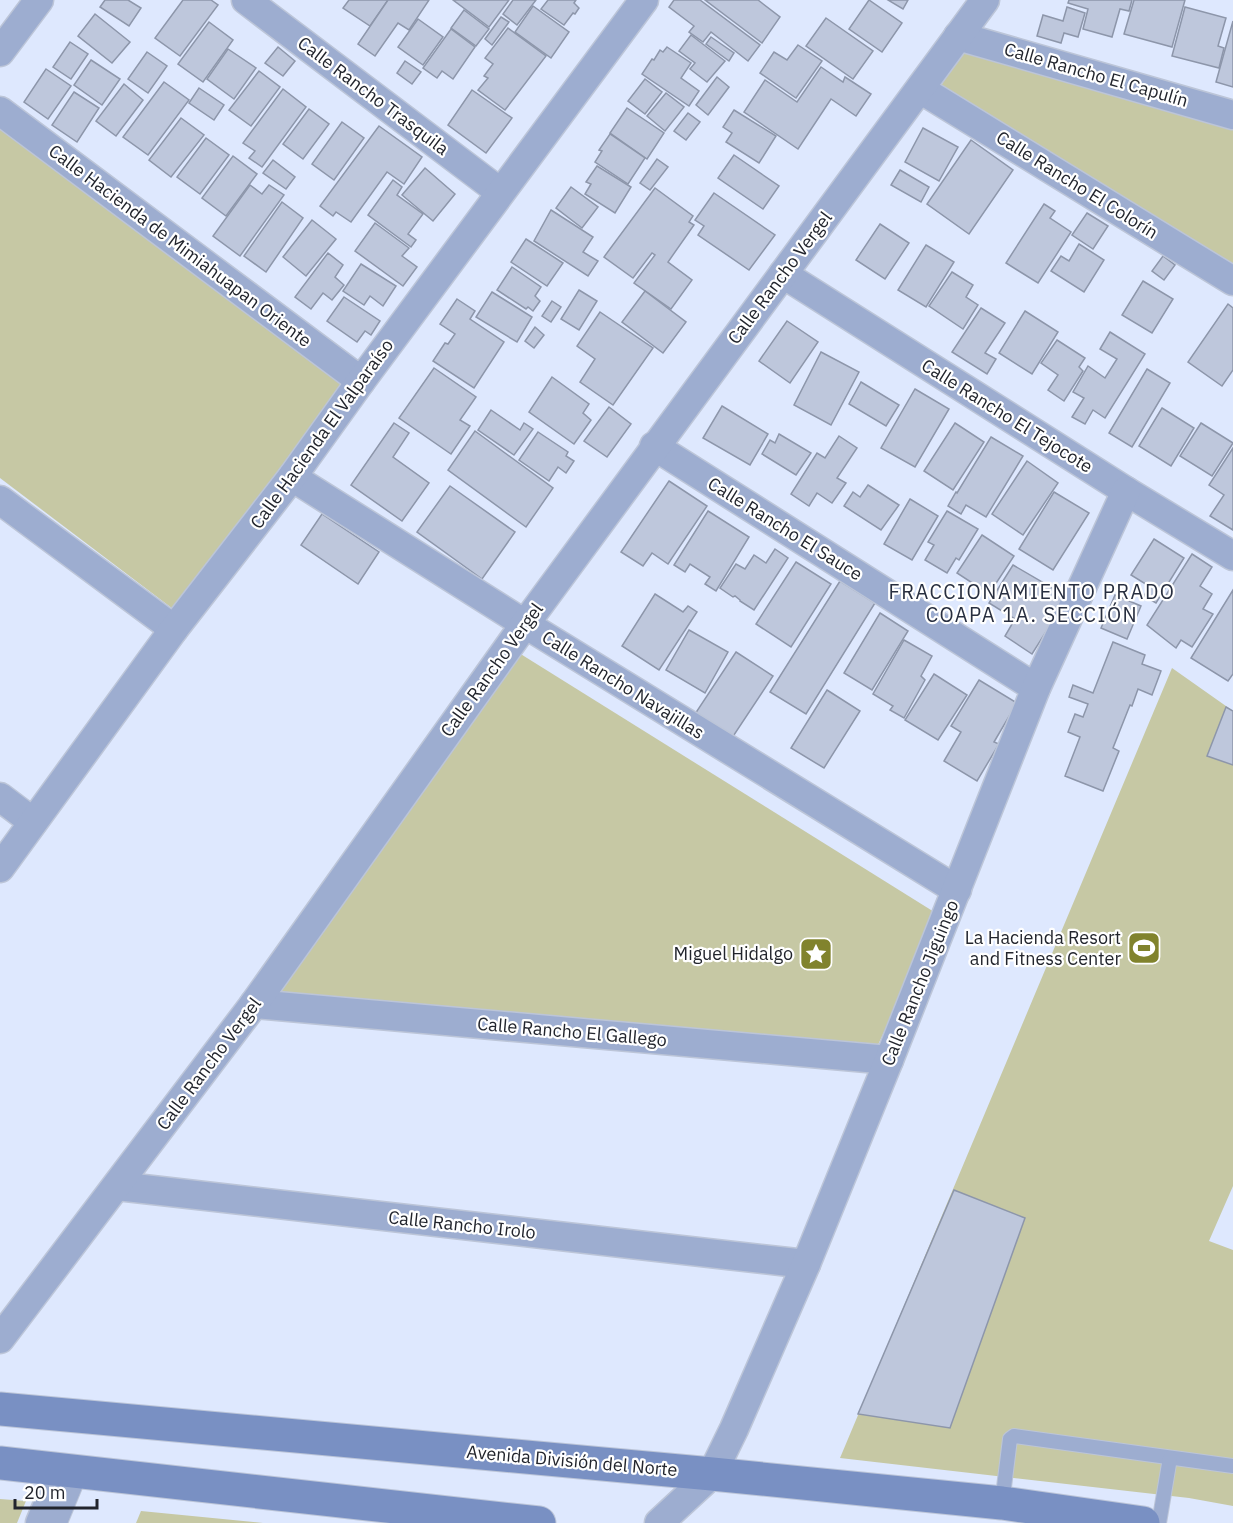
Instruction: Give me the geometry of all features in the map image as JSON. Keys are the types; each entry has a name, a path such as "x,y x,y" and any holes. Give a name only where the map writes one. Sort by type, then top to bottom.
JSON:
{"main road":[{"name":"Avenida División del Norte","path":"0,1409 1002,1503 1143,1523"},
{"path":"0,1463 539,1523"}],"street":[{"path":"0,52 39,0"},
{"name":"Calle Rancho Trasquila","path":"246,0 500,192"},
{"name":"Calle Hacienda El Valparaíso","path":"0,868 174,629 292,477 500,192 644,0"},
{"name":"Calle Rancho Vergel","path":"0,1339 254,1004 654,446 985,0"},
{"name":"Calle Rancho El Capulín","path":"958,36 1233,115"},
{"name":"Calle Rancho El Colorín","path":"920,89 1233,281"},
{"name":"Calle Hacienda de Mimiahuapan Oriente","path":"0,111 361,381"},
{"name":"Calle Rancho El Tejocote","path":"783,274 1233,556"},
{"name":"Calle Rancho El Sauce","path":"654,446 1036,688"},
{"name":"Calle Rancho Navajillas","path":"292,477 525,624 957,890"},
{"name":"Calle Rancho Jiguingo","path":"659,1523 711,1474 734,1429 806,1264 1036,688 1126,491"},
{"path":"0,500 174,629"},
{"path":"0,797 33,822"},
{"name":"Calle Rancho El Gallego","path":"254,1004 889,1060"},
{"name":"Calle Rancho Irolo","path":"117,1186 806,1264"},
{"path":"40,1523 71,1471"}],"lane":[{"path":"1002,1503 1010,1439 1014,1436 1233,1466"},
{"path":"1159,1523 1170,1458"},
{"path":"60,1523 71,1471"}],"green space":[{"path":"970,42 1233,119 1233,275 936,93"},
{"path":"0,122 344,383 177,612 0,478"},
{"path":"511,648 939,915 877,1047 274,997"},
{"name":"La Hacienda Resort and Fitness Center","path":"1172,668 1233,711 1233,1186 1209,1241 1233,1250 1233,1506 1189,1498 840,1458"},
{"path":"0,1499 26,1501 17,1523 0,1523"},
{"path":"141,1511 263,1523 136,1523"}],"building":[{"path":"105,0 128,0 141,8 129,26 100,7"},
{"path":"183,0 211,0 218,5 180,56 155,38"},
{"path":"349,0 388,0 370,26 343,8"},
{"path":"388,0 429,0 409,30 398,23 375,56 358,44"},
{"path":"453,0 509,0 489,27"},
{"path":"513,0 536,0 517,25 503,14"},
{"path":"548,0 576,0 574,3 579,8 564,25 541,9"},
{"path":"674,0 700,0 760,45 748,61 711,32 703,42 689,32 694,26 669,7"},
{"path":"705,0 758,0 780,17 762,43"},
{"path":"869,0 902,23 882,52 849,29"},
{"path":"888,0 908,0 903,9"},
{"path":"1069,0 1132,0 1129,11 1120,9 1112,37 1083,29 1088,9 1068,3"},
{"path":"1134,0 1185,0 1172,47 1124,34"},
{"path":"533,6 569,32 551,58 515,32"},
{"path":"1067,7 1085,13 1078,37 1064,33 1061,43 1037,36 1043,15 1063,21"},
{"path":"1185,7 1226,18 1218,46 1224,48 1219,68 1172,56"},
{"path":"464,10 489,29 476,46 451,28"},
{"path":"95,14 130,42 112,63 78,36"},
{"path":"501,17 509,22 492,45 485,39"},
{"path":"826,18 873,51 853,79 806,46"},
{"path":"418,19 443,37 423,65 398,47"},
{"path":"1233,21 1233,87 1216,82"},
{"path":"209,22 233,40 203,82 178,64"},
{"path":"508,28 546,56 505,110 478,90 488,78 484,76 493,64 485,58"},
{"path":"451,29 475,47 453,79 442,71 437,78 423,68"},
{"path":"691,35 725,61 707,82 690,69 695,63 679,51"},
{"path":"711,37 734,53 729,61 706,44"},
{"path":"70,42 88,54 71,79 53,67"},
{"path":"798,45 822,61 796,98 760,73 774,52 787,60"},
{"path":"278,47 295,61 283,76 265,63"},
{"path":"667,47 691,63 681,78 699,91 689,106 642,74 660,50 663,52"},
{"path":"228,49 256,68 234,99 207,79"},
{"path":"147,52 167,66 148,93 128,79"},
{"path":"91,60 120,79 102,105 74,85"},
{"path":"405,61 421,72 412,84 397,73"},
{"path":"821,67 843,82 845,77 871,94 856,116 831,99 798,149 744,112 765,80 797,102"},
{"path":"46,69 71,86 48,119 24,102"},
{"path":"259,71 280,87 251,126 229,110"},
{"path":"717,77 729,87 708,115 696,105"},
{"path":"645,79 662,92 645,114 628,101"},
{"path":"164,82 189,100 148,155 123,137"},
{"path":"124,84 143,100 116,136 96,121"},
{"path":"199,88 224,105 214,120 189,103"},
{"path":"283,89 306,107 262,167 249,158 255,151 243,143"},
{"path":"472,90 512,118 486,153 448,125"},
{"path":"74,92 99,108 77,142 52,125"},
{"path":"666,93 684,107 665,131 647,116"},
{"path":"627,108 664,133 647,159 610,133"},
{"path":"309,109 329,124 303,159 283,144"},
{"path":"734,110 776,136 759,163 726,142 732,133 723,127"},
{"path":"688,113 700,122 686,140 674,131"},
{"path":"181,118 204,135 171,177 149,160"},
{"path":"342,122 364,138 334,180 312,164"},
{"path":"379,126 422,157 404,184 387,172 351,222 336,212 333,216 320,206"},
{"path":"923,128 958,147 939,181 905,162"},
{"path":"610,134 645,158 628,184 595,162 602,151 599,150"},
{"path":"206,138 229,155 200,194 177,177"},
{"path":"971,140 1013,170 969,234 927,204"},
{"path":"734,155 779,186 763,209 718,178"},
{"path":"233,156 257,174 226,216 202,198"},
{"path":"657,159 668,167 650,190 640,183"},
{"path":"273,160 295,177 286,189 263,173"},
{"path":"597,166 631,187 615,213 585,194 591,184 586,182"},
{"path":"425,168 455,194 433,221 402,195"},
{"path":"900,170 929,187 921,202 891,185"},
{"path":"393,180 402,187 397,195 423,214 408,234 416,240 411,247 368,215"},
{"path":"250,185 262,194 269,185 284,195 240,256 213,236"},
{"path":"571,187 598,207 582,228 556,208"},
{"path":"655,188 693,216 689,222 694,225 668,262 692,280 671,309 634,283 655,255 652,253 633,278 604,257"},
{"path":"714,193 775,235 749,270 698,235 704,226 695,220"},
{"path":"282,202 303,218 266,272 244,256"},
{"path":"1044,204 1055,211 1050,218 1071,232 1038,283 1006,263"},
{"path":"551,210 593,237 583,252 598,261 588,276 534,241"},
{"path":"1087,213 1108,226 1093,249 1072,235"},
{"path":"312,220 336,239 306,276 283,257"},
{"path":"375,223 409,248 402,256 417,267 403,286 355,251"},
{"path":"880,224 909,243 885,279 856,260"},
{"path":"526,239 563,263 547,286 511,262"},
{"path":"1079,244 1104,260 1084,292 1051,271 1061,256 1069,261"},
{"path":"926,245 954,262 926,307 898,290"},
{"path":"328,253 343,265 335,277 344,285 332,300 323,293 311,309 295,297"},
{"path":"1163,256 1175,265 1164,280 1152,271"},
{"path":"361,264 396,286 383,306 370,296 364,305 343,291"},
{"path":"512,267 541,287 535,296 540,301 533,311 497,290"},
{"path":"952,272 973,285 966,297 978,305 963,329 929,306"},
{"path":"1143,281 1173,299 1152,333 1122,315"},
{"path":"579,290 597,301 579,330 561,319"},
{"path":"645,291 686,322 663,353 622,322"},
{"path":"492,292 532,317 517,342 476,317"},
{"path":"344,297 380,321 371,335 365,331 357,342 327,321"},
{"path":"457,299 475,311 470,319 504,342 474,388 433,361 445,343 448,344 455,334 440,324"},
{"path":"552,301 561,307 551,322 542,316"},
{"path":"1228,304 1233,308 1233,370 1222,386 1188,362"},
{"path":"981,308 1005,323 985,353 996,359 987,374 952,352"},
{"path":"1025,311 1058,332 1032,374 999,353"},
{"path":"600,312 653,348 613,405 580,382 595,359 577,346"},
{"path":"787,321 818,342 790,383 759,361"},
{"path":"535,327 544,335 534,348 525,341"},
{"path":"1110,332 1145,354 1105,418 1093,410 1085,424 1072,417 1084,398 1073,392 1088,366 1105,378 1117,359 1100,349"},
{"path":"1057,340 1085,358 1079,367 1083,371 1064,401 1048,390 1058,375 1041,363"},
{"path":"821,352 859,372 831,425 794,405"},
{"path":"434,368 476,397 460,420 470,426 451,454 399,418"},
{"path":"1147,369 1170,383 1132,447 1109,433"},
{"path":"552,377 589,404 583,413 591,420 574,444 529,412"},
{"path":"861,382 899,405 886,426 849,404"},
{"path":"915,389 949,409 915,467 881,448"},
{"path":"722,406 768,434 750,465 703,438"},
{"path":"609,407 631,424 607,457 584,441"},
{"path":"1162,408 1194,428 1171,466 1139,446"},
{"path":"491,410 520,430 524,423 533,429 514,455 478,430"},
{"path":"394,423 409,433 393,457 429,483 402,521 351,485"},
{"path":"955,423 984,442 953,490 924,471"},
{"path":"1201,423 1233,443 1212,476 1180,456"},
{"path":"475,431 553,488 526,527 448,470"},
{"path":"538,432 568,452 566,456 574,461 566,473 558,467 549,481 519,460"},
{"path":"779,434 811,453 796,475 762,454 770,440 775,443"},
{"path":"839,436 857,448 837,478 846,483 832,503 817,493 809,506 791,494 817,453 825,458"},
{"path":"991,437 1023,456 986,517 966,505 961,514 948,506"},
{"path":"1233,448 1233,530 1210,516 1224,495 1209,485"},
{"path":"1027,461 1058,483 1023,535 992,514"},
{"path":"669,481 707,506 668,564 652,553 643,566 621,552"},
{"path":"868,485 899,505 881,530 844,506 853,492 860,497"},
{"path":"450,486 515,532 482,579 417,532"},
{"path":"1054,492 1089,513 1053,570 1019,549"},
{"path":"910,499 938,516 912,560 884,544"},
{"path":"708,511 749,537 716,591 705,584 710,577 690,564 685,572 674,565"},
{"path":"947,511 978,529 959,560 956,558 947,573 925,560 934,545 928,542"},
{"path":"322,514 379,552 358,584 301,545"},
{"path":"982,535 1014,556 989,594 957,573"},
{"path":"1154,539 1184,558 1156,603 1144,596 1149,586 1131,575"},
{"path":"775,549 788,558 754,610 720,588 736,564 745,569 754,555 766,563"},
{"path":"1192,554 1212,567 1200,586 1212,594 1203,609 1213,614 1192,647 1181,640 1176,648 1147,625"},
{"path":"796,562 831,584 791,647 756,624"},
{"path":"1013,565 1068,597 1032,654 1005,636 1015,619 989,603"},
{"path":"840,581 875,603 806,714 770,692"},
{"path":"1233,590 1233,674 1228,681 1191,658"},
{"path":"655,594 683,612 688,606 697,612 659,670 622,646"},
{"path":"1115,595 1141,606 1127,639 1101,628"},
{"path":"880,613 908,631 872,690 844,673"},
{"path":"689,630 728,652 705,693 666,670"},
{"path":"904,640 932,656 921,676 925,680 904,718 890,710 893,706 873,694"},
{"path":"1113,642 1145,655 1142,664 1161,671 1152,695 1138,689 1132,706 1130,705 1113,748 1119,751 1103,791 1065,776 1080,737 1068,732 1075,714 1083,717 1088,704 1069,697 1073,685 1093,693"},
{"path":"736,652 773,676 730,741 693,717"},
{"path":"934,674 967,695 938,740 905,720"},
{"path":"979,680 1017,703 994,742 999,744 977,781 944,761 961,732 951,726"},
{"path":"827,690 860,711 824,768 791,748"},
{"path":"1226,707 1233,711 1233,765 1207,756"},
{"path":"954,1190 1025,1218 950,1428 858,1414"}],"place":[{"name":"La Hacienda Resort and Fitness Center","path":"1144,948"},
{"name":"Miguel Hidalgo","path":"816,954"}],"district":[{"name":"FRACCIONAMIENTO PRADO COAPA 1A. SECCIÓN","path":"1032,604"}]}
